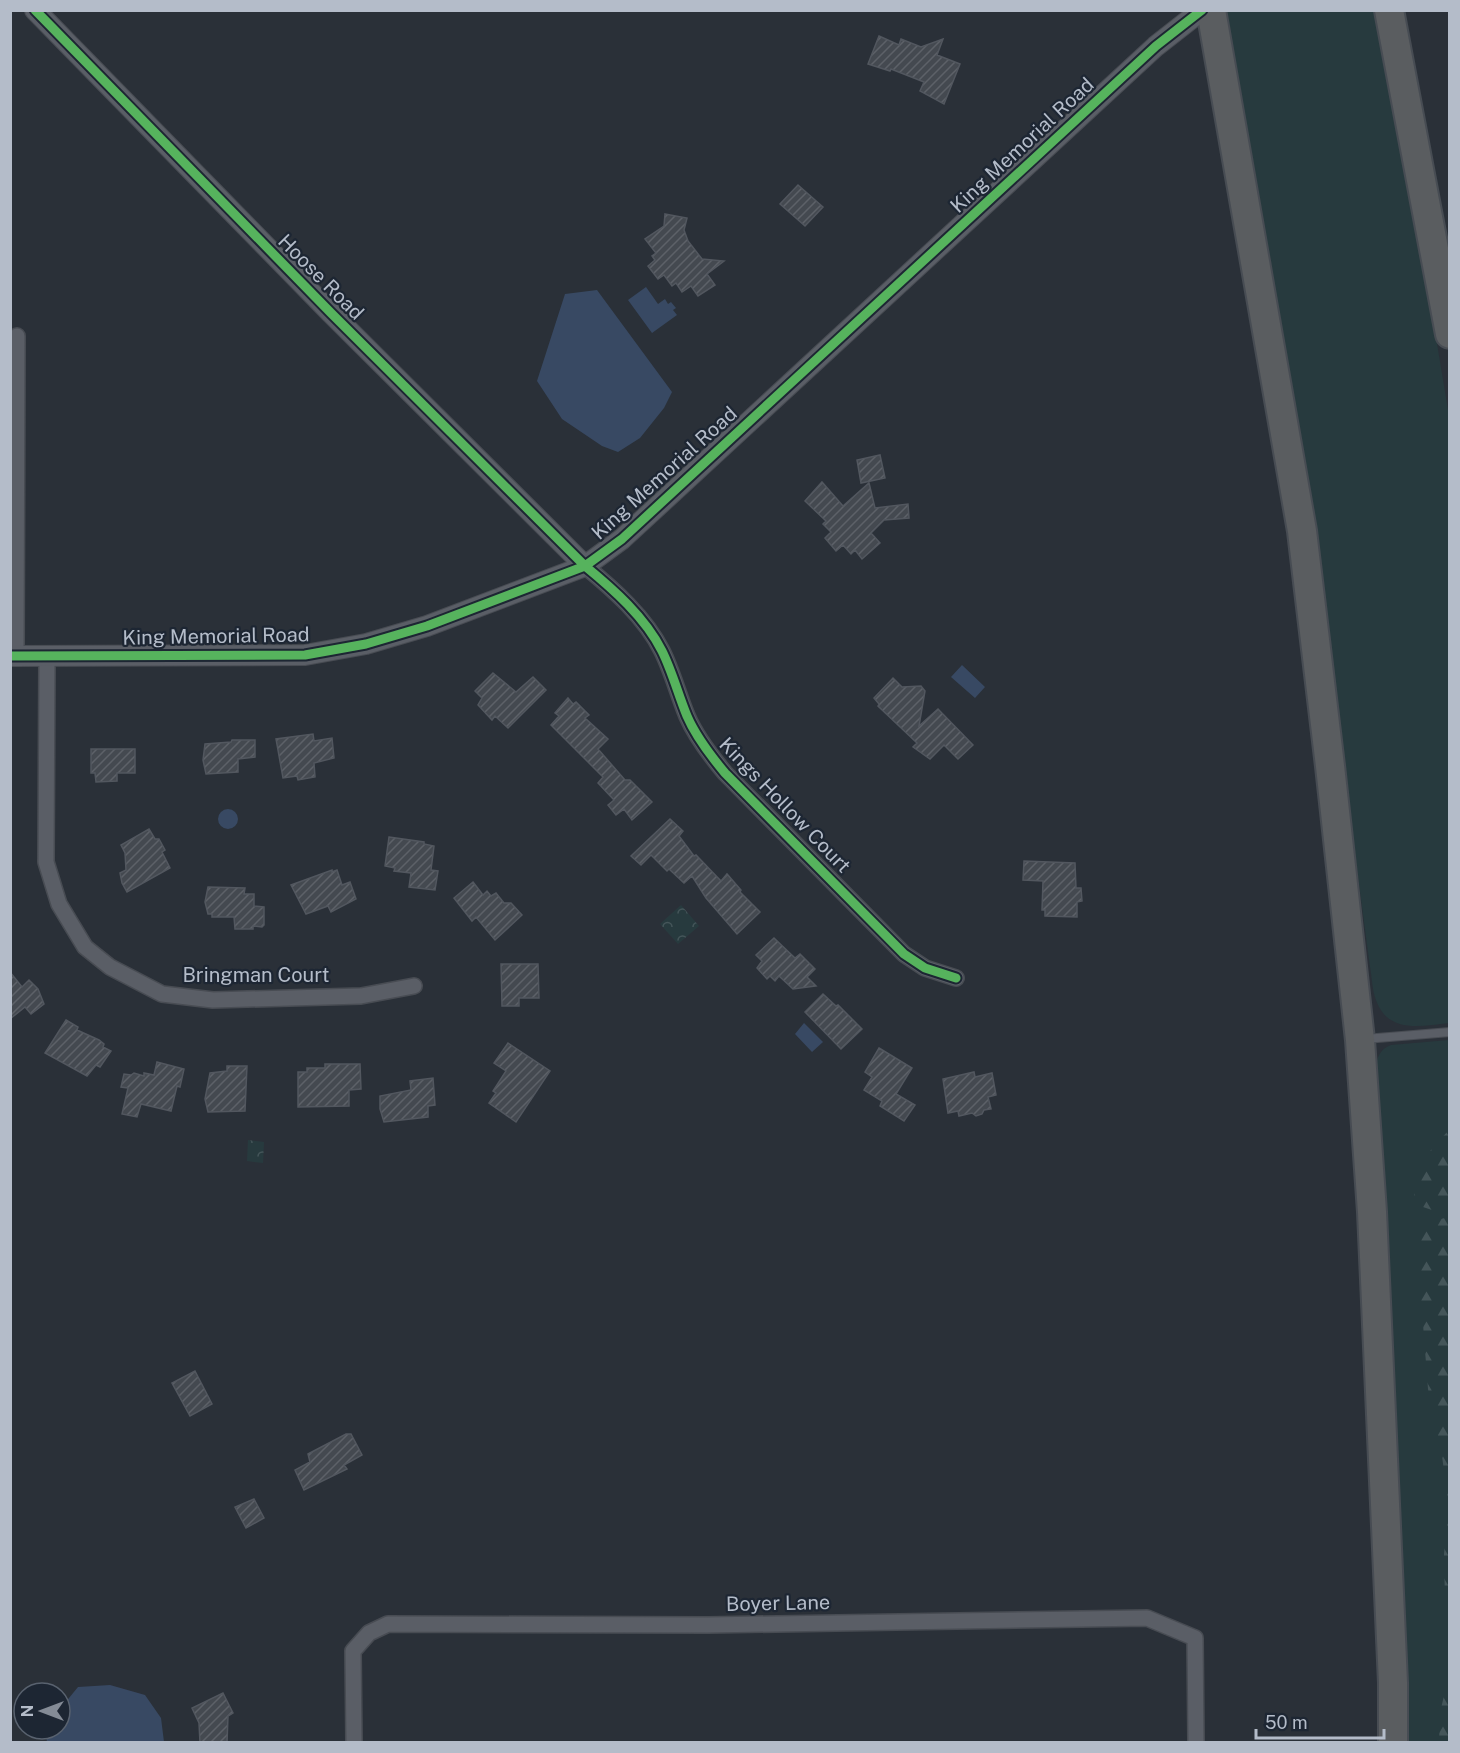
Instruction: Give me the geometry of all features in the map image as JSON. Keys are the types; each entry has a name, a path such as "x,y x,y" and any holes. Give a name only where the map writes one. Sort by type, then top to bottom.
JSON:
{"highway":[{"path":"1211,10 1302,531 1360,1040 1373,1235 1393,1672 1393,1743"},
{"path":"1389,10 1449,334"}],"street":[{"name":"Hoose Road","path":"35,10 331,313 585,566"},
{"name":"King Memorial Road","path":"13,657 305,655 366,644 427,626 585,566 630,532 1156,46 1202,10"},
{"path":"13,657 17,336"},
{"name":"Kings Hollow Court","path":"585,566 613,589 646,626 662,651 688,719 706,751 725,773 904,954 925,968 956,978"},
{"name":"Bringman Court","path":"47,657 46,862 59,904 85,946 110,967 162,994 213,1000 361,996 414,986"},
{"name":"Boyer Lane","path":"354,1743 353,1651 369,1633 388,1624 708,1624 1147,1618 1195,1638 1196,1743"}],"lane":[{"path":"1360,1040 1449,1032"}],"green space":[{"path":"1224,11 1379,11 1397,102 1450,422 1449,1023 1417,1026 1397,1023 1381,1011 1374,992 1307,493 1257,182"},
{"path":"681,905 699,926 678,944 660,924"},
{"path":"1449,1040 1449,1742 1405,1742 1398,1490 1375,1069 1380,1054 1391,1045"},
{"path":"1449,1129 1449,1207 1432,1210 1417,1205 1415,1180 1426,1157"},
{"path":"248,1140 264,1142 263,1163 247,1161"},
{"path":"1450,1217 1449,1608 1445,1602 1444,1554 1449,1508 1442,1456 1428,1389 1416,1270 1418,1233 1428,1222"},
{"path":"1449,1685 1449,1742 1439,1742 1442,1705"}],"water":[{"path":"646,287 658,304 665,299 668,304 671,302 676,308 673,310 677,315 652,333 628,300"},
{"path":"597,290 672,392 664,408 640,438 618,452 602,446 562,419 537,381 565,294"},
{"path":"962,665 985,687 975,698 951,677"},
{"path":"228,809 235,812 238,819 235,826 228,829 221,826 218,819 221,812"},
{"path":"804,1023 823,1042 812,1052 795,1034"},
{"path":"110,1685 145,1695 161,1718 164,1742 47,1742 72,1741 72,1694 78,1687"}],"building":[{"path":"879,36 899,45 901,39 921,47 943,39 937,55 960,64 944,104 920,91 924,82 891,69 890,71 868,64"},
{"path":"798,185 823,207 805,226 780,204"},
{"path":"665,214 687,218 684,230 688,241 702,259 724,261 707,274 715,285 698,296 691,286 682,292 676,283 672,286 664,275 658,279 648,266 655,260 652,256 656,253 645,239 664,226"},
{"path":"880,455 885,478 861,483 857,460"},
{"path":"822,482 843,506 869,483 875,508 908,504 909,518 884,520 871,533 880,543 862,559 855,550 851,554 843,545 836,551 825,538 831,532 823,524 826,521 805,501"},
{"path":"493,673 516,692 533,677 546,690 508,728 495,716 492,720 478,705 482,698 475,691"},
{"path":"893,678 902,687 921,686 925,691 919,726 938,709 973,745 958,759 944,745 930,759 913,747 917,743 878,706 874,698"},
{"path":"568,698 573,704 576,702 589,715 585,718 608,739 598,749 625,780 630,780 652,802 632,820 624,809 616,815 608,805 614,800 598,783 603,777 551,725 559,716 555,713"},
{"path":"313,734 314,741 332,738 334,758 314,763 315,777 298,780 297,776 283,778 276,739"},
{"path":"232,740 255,740 255,757 238,759 238,772 206,774 203,760 205,744 231,742"},
{"path":"91,749 135,749 135,773 117,773 117,781 96,782 95,773 91,773"},
{"path":"670,819 683,831 679,836 694,856 696,855 721,881 727,874 741,890 740,892 760,912 737,934 706,898 692,876 684,883 669,869 667,871 651,855 641,865 631,856"},
{"path":"149,829 155,839 159,839 165,850 162,852 170,868 127,892 120,873 126,870 125,853 121,845"},
{"path":"389,837 424,842 424,844 434,846 431,870 438,871 435,890 409,887 411,873 394,871 395,868 385,866"},
{"path":"1024,861 1075,863 1076,888 1081,888 1082,901 1077,902 1077,917 1045,916 1045,910 1042,910 1043,881 1023,880"},
{"path":"332,870 332,872 337,870 342,885 350,882 356,899 331,912 328,906 306,914 291,885"},
{"path":"473,882 483,895 487,891 491,896 496,893 504,903 511,903 522,915 495,940 476,917 472,921 454,898"},
{"path":"208,887 245,888 244,894 254,894 254,906 264,907 264,925 262,927 253,926 253,929 235,929 234,917 212,917 212,914 208,914 205,902"},
{"path":"774,938 795,958 800,954 815,969 807,977 816,986 793,989 779,976 775,981 770,976 767,979 757,968 762,961 756,955"},
{"path":"501,964 538,964 539,998 519,998 519,1006 502,1006"},
{"path":"10,972 22,987 29,980 38,989 44,1004 31,1014 25,1007 10,1019"},
{"path":"823,994 836,1006 838,1005 862,1029 841,1049 805,1012"},
{"path":"66,1020 78,1027 77,1030 99,1040 104,1044 103,1047 111,1051 100,1067 96,1065 87,1076 45,1053"},
{"path":"508,1043 550,1071 516,1122 489,1103 496,1093 493,1091 506,1071 494,1063"},
{"path":"879,1048 912,1068 896,1094 915,1105 904,1121 880,1106 882,1101 864,1090 872,1077 865,1072"},
{"path":"157,1062 184,1069 171,1111 141,1104 137,1117 122,1114 128,1088 121,1087 124,1074 154,1075"},
{"path":"325,1064 360,1064 361,1089 349,1090 349,1106 298,1107 298,1072 307,1072 307,1068 325,1068"},
{"path":"227,1066 247,1066 245,1111 208,1112 205,1099 210,1073 227,1071"},
{"path":"974,1072 975,1077 992,1073 996,1095 988,1097 991,1109 984,1110 982,1114 976,1116 972,1113 959,1116 958,1111 948,1113 943,1079"},
{"path":"433,1078 435,1105 428,1106 428,1117 384,1122 380,1109 380,1096 411,1090 410,1081"},
{"path":"195,1371 212,1404 190,1416 172,1383"},
{"path":"346,1434 351,1434 362,1455 344,1465 347,1469 304,1490 295,1470 310,1462 308,1454"},
{"path":"254,1499 264,1518 246,1528 235,1507"},
{"path":"223,1693 233,1713 228,1716 227,1743 200,1743 199,1723 192,1708"}],"cycle path":[{"path":"35,10 331,313 585,566 638,615 662,651 695,731 725,773 904,954 925,968 956,978"},
{"path":"10,656 305,655 366,644 427,626 585,566 622,539 1156,46 1202,10"}]}
